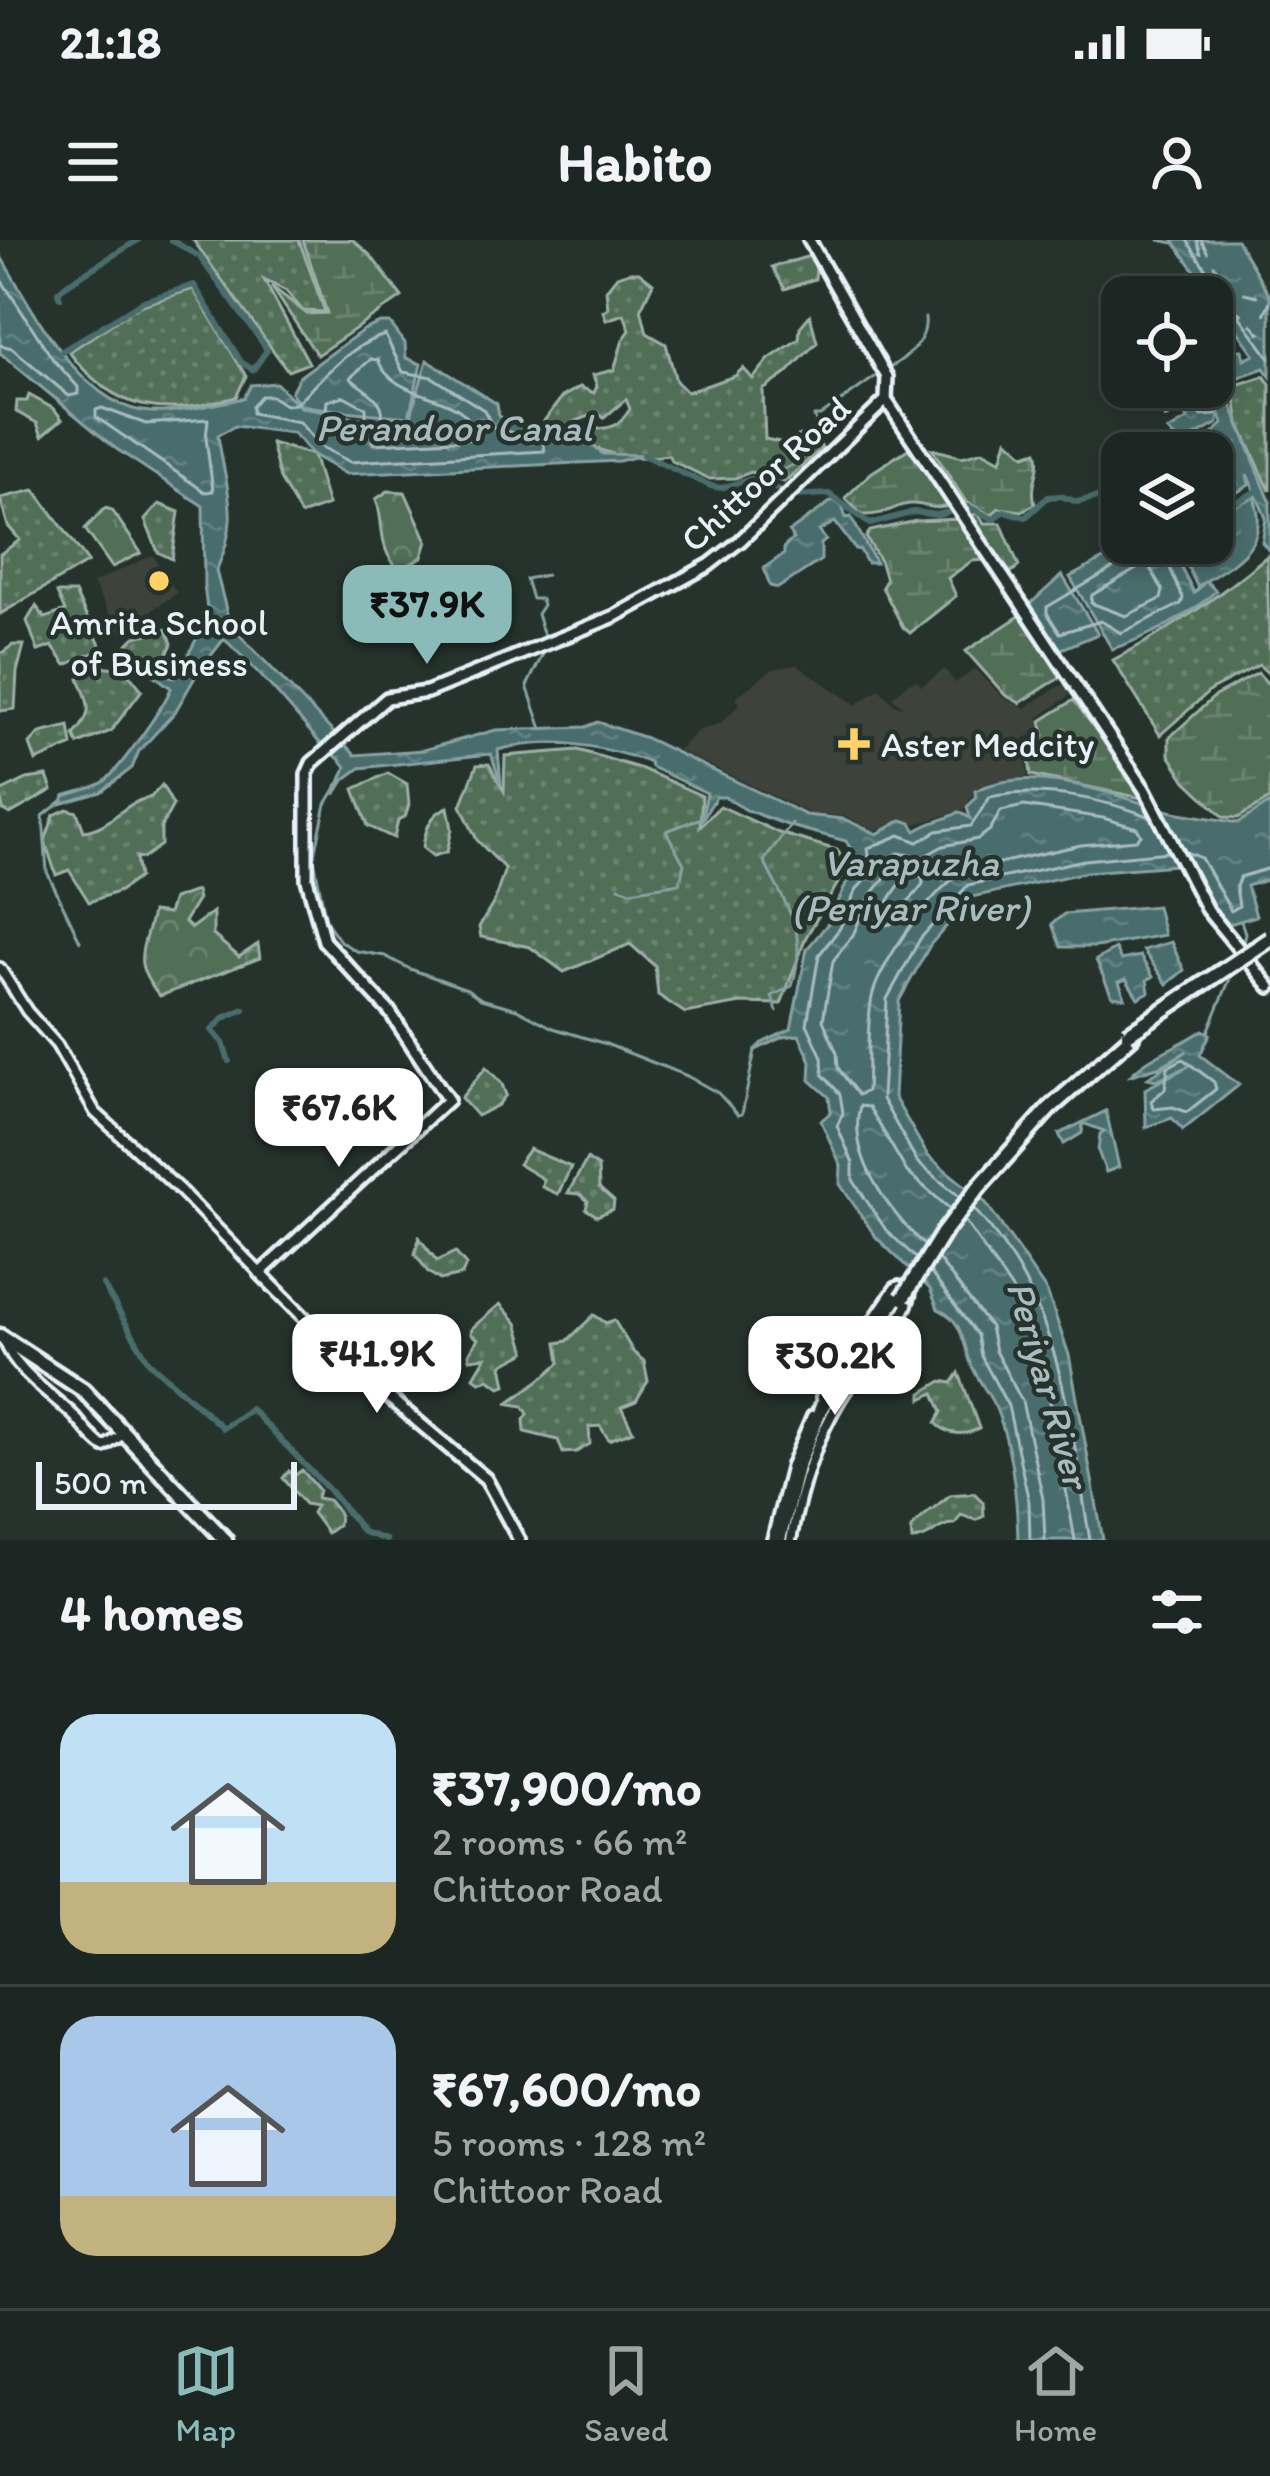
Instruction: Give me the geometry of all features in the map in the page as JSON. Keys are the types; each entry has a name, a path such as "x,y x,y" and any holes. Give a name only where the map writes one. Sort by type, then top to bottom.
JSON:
{"highway":[{"path":"782,1540 797,1467 822,1406 901,1296 939,1230 1044,1112 1130,1035 1270,942"},
{"path":"2,1338 83,1390 225,1540"}],"main road":[{"name":"Chittoor Road","path":"260,1273 448,1100 390,1012 324,940 307,879 305,784 310,765 387,698 427,692 643,603 709,566 886,400 887,377 809,240"},
{"path":"886,400 1145,790 1220,929 1270,987"},
{"path":"260,1273 355,1369 485,1479 519,1540"}],"street":[{"path":"0,968 27,1011 57,1045 95,1112 260,1273"},
{"path":"901,1287 912,1297 831,1416 782,1540 791,1465 816,1407 901,1287"},
{"path":"2,1338 39,1386 74,1415 95,1442 104,1448 125,1432"}],"shaded area":[{"path":"153,555 177,593 119,632 93,583"},
{"name":"Aster Medcity","path":"797,665 856,705 879,689 904,708 892,697 908,683 917,680 921,686 945,669 955,683 976,669 1002,697 1025,708 1069,680 1076,691 1038,718 1042,730 1023,739 1028,776 976,789 964,810 916,824 902,818 876,831 845,816 811,814 678,750 698,731 721,723 740,704 736,697 773,669"}],"green space":[{"path":"193,240 299,240 325,312 303,311 286,291 264,280 309,363 288,371"},
{"path":"303,240 353,240 402,297 317,355 271,286 307,314 327,313"},
{"path":"810,256 815,279 785,289 772,267"},
{"path":"639,272 653,283 641,308 647,333 666,344 676,381 687,392 735,376 743,368 753,379 769,359 799,339 800,327 810,315 817,342 763,390 765,439 799,446 816,440 822,448 784,482 751,472 710,479 668,455 627,456 589,443 593,429 623,419 630,409 626,399 604,418 598,413 576,421 569,429 549,431 544,421 562,397 580,387 594,393 593,375 614,370 630,330 624,314 606,320 606,290 617,276"},
{"path":"193,289 246,376 236,397 186,407 143,405 105,388 69,352 139,306"},
{"path":"1264,376 1270,384 1270,491 1239,423 1233,386"},
{"path":"29,395 62,419 42,436 37,423 16,412 17,401 27,401"},
{"path":"1007,439 1025,455 1037,451 1035,504 1022,511 999,508 991,515 966,502 932,449 962,457 983,451 1001,461"},
{"path":"271,443 313,455 328,505 301,515 280,479"},
{"path":"908,449 927,469 949,506 910,504 862,515 845,498 871,473"},
{"path":"35,490 88,562 0,614 0,554 20,540 8,526 0,498"},
{"path":"388,491 405,492 427,541 422,557 400,570 385,546 376,499"},
{"path":"159,504 179,512 172,559 158,552 145,520"},
{"path":"105,508 112,510 141,553 112,567 85,529"},
{"path":"978,513 984,523 1001,523 1019,566 1008,575 970,516"},
{"path":"960,519 986,560 972,561 948,578 956,596 910,633 882,587 886,580 881,563 866,537 870,531 916,521"},
{"path":"1267,556 1270,675 1259,665 1211,690 1160,735 1113,660 1193,612"},
{"path":"57,593 75,593 102,649 66,665 52,646 38,651 27,621 36,606 45,618 65,611"},
{"path":"1021,615 1062,676 1020,703 1005,695 966,651"},
{"path":"167,629 172,644 162,665 126,656 125,647 135,637"},
{"path":"13,645 24,645 15,709 0,711 0,654"},
{"path":"100,666 125,669 142,690 111,731 78,744 74,735 88,708 79,678"},
{"path":"1258,673 1270,686 1270,799 1238,818 1224,817 1186,781 1169,755 1169,738 1215,696"},
{"path":"1074,700 1146,799 1031,775 1027,743 1044,735 1041,721"},
{"path":"69,726 72,745 36,761 30,744 40,733"},
{"path":"578,750 642,769 702,796 700,826 720,806 779,833 837,850 848,866 806,937 781,1004 741,1003 685,1013 658,995 655,966 630,944 564,972 530,947 481,937 479,927 505,869 477,840 461,806 477,765 489,764 504,791 505,756"},
{"path":"388,773 407,784 409,804 405,817 398,820 394,838 368,826 354,789"},
{"path":"47,776 52,790 10,814 3,810 0,792 27,779"},
{"path":"162,785 173,805 161,827 161,845 143,858 136,857 139,877 120,891 89,902 69,870 56,875 45,841 54,815 67,809 77,812 84,831 151,797"},
{"path":"448,807 452,829 447,852 433,856 423,848 427,829"},
{"path":"196,891 198,899 184,922 191,928 213,912 213,935 239,957 258,944 260,958 160,996 142,964 152,912 168,914 173,899"},
{"path":"486,1067 506,1095 477,1116 461,1098"},
{"path":"529,1149 571,1167 558,1194 542,1187 543,1179 518,1164"},
{"path":"587,1159 598,1167 599,1188 614,1201 613,1209 597,1216 586,1209 588,1201 580,1194 568,1193"},
{"path":"419,1238 437,1261 455,1252 466,1265 462,1275 440,1280 428,1272 415,1254"},
{"path":"500,1304 517,1323 526,1352 502,1365 506,1385 500,1387 474,1377 486,1357 470,1359 469,1354 478,1339 471,1334 472,1328"},
{"path":"594,1315 606,1323 614,1320 644,1361 648,1381 636,1401 621,1407 633,1431 609,1440 600,1426 589,1427 590,1444 563,1453 558,1440 525,1432 528,1414 523,1406 506,1403 560,1362 557,1343 567,1341"},
{"path":"959,1373 979,1428 963,1433 936,1423 942,1412 934,1393 922,1399 922,1393 942,1381 952,1383"},
{"path":"302,1470 319,1490 317,1498 328,1500 339,1513 338,1525 327,1533 312,1513 316,1506 305,1504 283,1478 289,1471 294,1476"},
{"path":"974,1493 983,1502 984,1516 976,1520 961,1515 955,1524 912,1540 911,1529 950,1495"}],"water":[{"path":"1173,240 1237,240 1270,296 1270,376 1264,368 1233,379 1233,343 1244,359 1254,354 1233,324 1233,276 1199,276"},
{"path":"0,255 61,352 103,394 126,407 151,412 186,410 244,398 251,385 276,383 300,407 355,418 410,419 427,360 497,404 499,417 567,435 603,454 643,455 619,461 346,474 313,455 293,433 235,426 218,435 230,519 216,571 230,625 355,755 423,750 496,730 586,727 598,722 646,738 806,815 844,819 877,834 902,820 916,831 959,812 970,818 967,807 976,798 975,791 1021,780 1069,784 1238,823 1270,803 1270,879 1247,886 1256,916 1223,926 1190,864 1086,872 972,897 930,945 899,1001 894,1097 928,1156 986,1203 1047,1292 1069,1355 1103,1540 1018,1540 1007,1442 957,1324 938,1309 930,1289 876,1237 840,1184 841,1166 821,1121 831,1112 829,1097 810,1080 811,1061 799,1035 754,1051 791,1029 807,949 830,921 846,884 861,866 846,841 746,810 725,797 716,797 701,821 707,793 649,762 574,744 498,750 501,784 491,754 360,768 335,795 346,767 224,639 175,712 139,751 132,768 101,792 61,804 64,796 102,783 128,754 171,688 142,666 176,678 208,617 203,506 115,448 0,353"},
{"path":"390,323 405,343 406,358 421,364 409,417 300,405 291,392 299,377 363,330"},
{"path":"1181,408 1233,408 1270,501 1270,552 1262,542 1266,518 1247,474 1249,485 1233,495 1233,432 1214,432 1223,424 1219,411 1218,423 1202,432 1168,431 1188,419"},
{"path":"1254,497 1258,527 1248,548 1233,562 1233,506"},
{"path":"833,500 842,506 846,518 851,517 876,563 867,563 835,522 819,531 826,540 821,544 821,560 778,588 770,586 764,568 784,554 784,547 793,539 789,532"},
{"path":"1101,560 1101,564 1180,564 1194,593 1205,582 1197,586 1186,564 1230,564 1206,581 1216,591 1192,610 1112,649 1070,577"},
{"path":"1062,575 1098,634 1057,651 1028,606"},
{"path":"1157,906 1164,935 1096,947 1061,947 1052,924 1064,914"},
{"path":"1171,942 1184,970 1167,984 1143,950"},
{"path":"1115,949 1121,960 1140,956 1153,977 1147,980 1149,992 1138,998 1126,979 1119,982 1125,998 1112,996 1096,960"},
{"path":"1203,1030 1210,1034 1200,1055 1239,1085 1183,1130 1172,1118 1146,1127 1145,1089 1189,1066 1156,1080 1148,1078 1187,1051 1131,1075"},
{"path":"1106,1111 1119,1167 1106,1172 1098,1151 1104,1131 1083,1123 1082,1133 1064,1144 1059,1134"}],"waterway":[{"path":"60,298 58,292 67,284 138,240"},
{"path":"62,351 143,301 194,285 241,362 253,370 267,350 262,342 199,256 171,240"},
{"path":"1159,240 1174,243"},
{"path":"886,370 919,342 925,318"},
{"path":"755,482 802,461 798,436 818,428 814,416 879,374"},
{"path":"643,455 711,486 721,488 751,479 795,496 829,494 870,524 914,512 937,515 969,507 993,519 1004,511 1026,517 1048,497 1077,502 1101,496"},
{"path":"1233,504 1257,491"},
{"path":"542,729 527,686 547,646 537,614 543,605 541,599 532,599 526,579 546,575"},
{"path":"338,784 326,804 314,859 326,921 340,941 517,1009 553,1028 687,1076 718,1093 738,1115 742,1114 755,1050"},
{"path":"63,800 43,816 47,872 80,941"},
{"path":"619,887 631,891 680,883 684,864 666,831 704,817"},
{"name":"Varapuzha (Periyar River)","path":"777,1011 772,996 792,986 797,935 764,861 792,823"},
{"path":"1241,921 1242,948"},
{"path":"1208,1032 1234,969"},
{"path":"229,1061 212,1030 244,1009"},
{"path":"103,1285 149,1362 223,1428 251,1409 363,1532 386,1540"}],"ferry route":[{"path":"1197,240 1210,285 1270,299"},
{"path":"1201,240 1221,278 1216,300 1243,315 1270,344"},
{"path":"1270,301 1264,315 1270,324"}],"place":[{"name":"Amrita School of Business","path":"159,581"},
{"name":"Aster Medcity","path":"854,744"}],"water label":[{"name":"Perandoor Canal","path":"454,427"},
{"name":"Periyar River","path":"1049,1384"}]}
